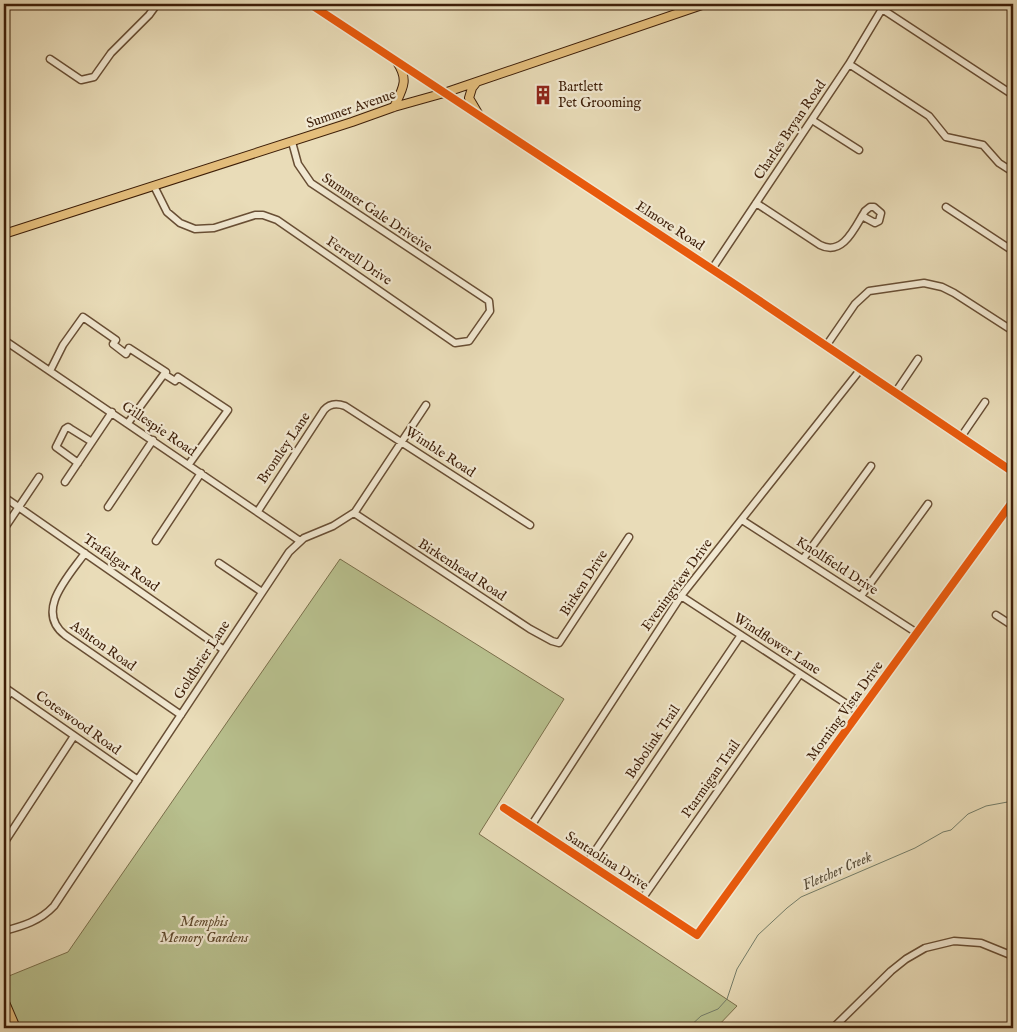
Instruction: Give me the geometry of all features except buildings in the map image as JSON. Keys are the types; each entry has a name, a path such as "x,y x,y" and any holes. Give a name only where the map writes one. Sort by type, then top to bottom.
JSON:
{"main road":[{"name":"Summer Avenue","path":"4,234 292,142 394,106 444,93 686,7 705,4"},
{"path":"394,106 404,83 403,74 397,62"},
{"path":"478,81 472,88 469,98 479,115"},
{"path":"4,1000 16,1028"}],"street":[{"path":"50,59 81,80 94,77 111,53 149,15 157,4"},
{"name":"Elmore Road","path":"310,4 712,269 1013,472"},
{"path":"883,6 1013,95"},
{"name":"Charles Bryan Road","path":"712,269 849,64 883,6"},
{"path":"849,64 929,116 946,137 983,145 999,163 1013,172"},
{"path":"812,120 859,150"},
{"name":"Summer Gale Driveive","path":"292,142 298,164 310,183 412,252 444,271"},
{"name":"Ferrell Drive","path":"154,186 167,212 180,223 195,229 214,228 254,215 264,215 277,220 456,343 469,341 490,311 488,301 444,271"},
{"path":"756,203 820,245 828,248 845,242 862,216"},
{"path":"946,207 1013,251"},
{"path":"826,346 854,304 869,291 924,283 942,287 954,293 1013,331"},
{"path":"50,371 63,345 83,318 116,340 113,344 126,354 129,348 166,372 128,423"},
{"name":"Gillespie Road","path":"4,340 300,541"},
{"path":"895,393 918,358"},
{"name":"Eveningview Drive","path":"531,826 681,596 860,370"},
{"path":"164,374 175,381 178,377 228,410 189,464"},
{"name":"Wimble Road","path":"333,400 530,524"},
{"name":"Bromley Lane","path":"258,511 324,410 333,400"},
{"path":"961,437 985,402"},
{"name":"Goldbrier Lane","path":"4,931 32,923 43,917 54,906 288,552 300,541 333,526 354,513 426,406"},
{"path":"65,482 112,412"},
{"path":"78,463 56,446 65,429 68,427 92,442"},
{"path":"108,507 153,440"},
{"path":"803,559 871,466"},
{"path":"156,541 201,473"},
{"path":"4,529 39,477"},
{"name":"Trafalgar Road","path":"4,497 224,650"},
{"name":"Morning Vista Drive","path":"697,936 1013,502"},
{"path":"860,596 928,504"},
{"name":"Birkenhead Road","path":"354,513 534,631 552,641 559,642"},
{"name":"Knollfield Drive","path":"742,520 917,633"},
{"name":"Birken Drive","path":"559,642 629,537"},
{"name":"Ashton Road","path":"85,553 54,599 52,610 56,626 65,635 181,715"},
{"path":"219,563 262,592"},
{"name":"Windflower Lane","path":"681,596 859,712"},
{"path":"996,615 1013,626"},
{"name":"Bobolink Trail","path":"586,863 741,635"},
{"name":"Ptarmigan Trail","path":"642,899 800,674"},
{"name":"Coteswood Road","path":"4,687 138,780"},
{"path":"4,701 10,692"},
{"path":"4,843 74,736"},
{"name":"Santaolina Drive","path":"504,808 697,936"},
{"path":"833,1028 891,971 906,959 925,948 954,941 981,943 1013,956"}],"green space":[{"name":"Memphis Memory Gardens","path":"340,559 564,699 479,834 737,1006 716,1028 16,1028 4,1000 4,978 68,952"}],"waterway":[{"name":"Fletcher Creek","path":"688,1028 701,1016 718,1009 727,999 737,969 758,935 801,897 915,848 943,832 951,830 968,814 986,806 1013,801"}],"cycle path":[{"path":"310,4 736,285 1013,472"},
{"path":"504,808 697,935 1013,501"}],"place":[{"name":"Bartlett Pet Grooming","path":"543,95"}]}
